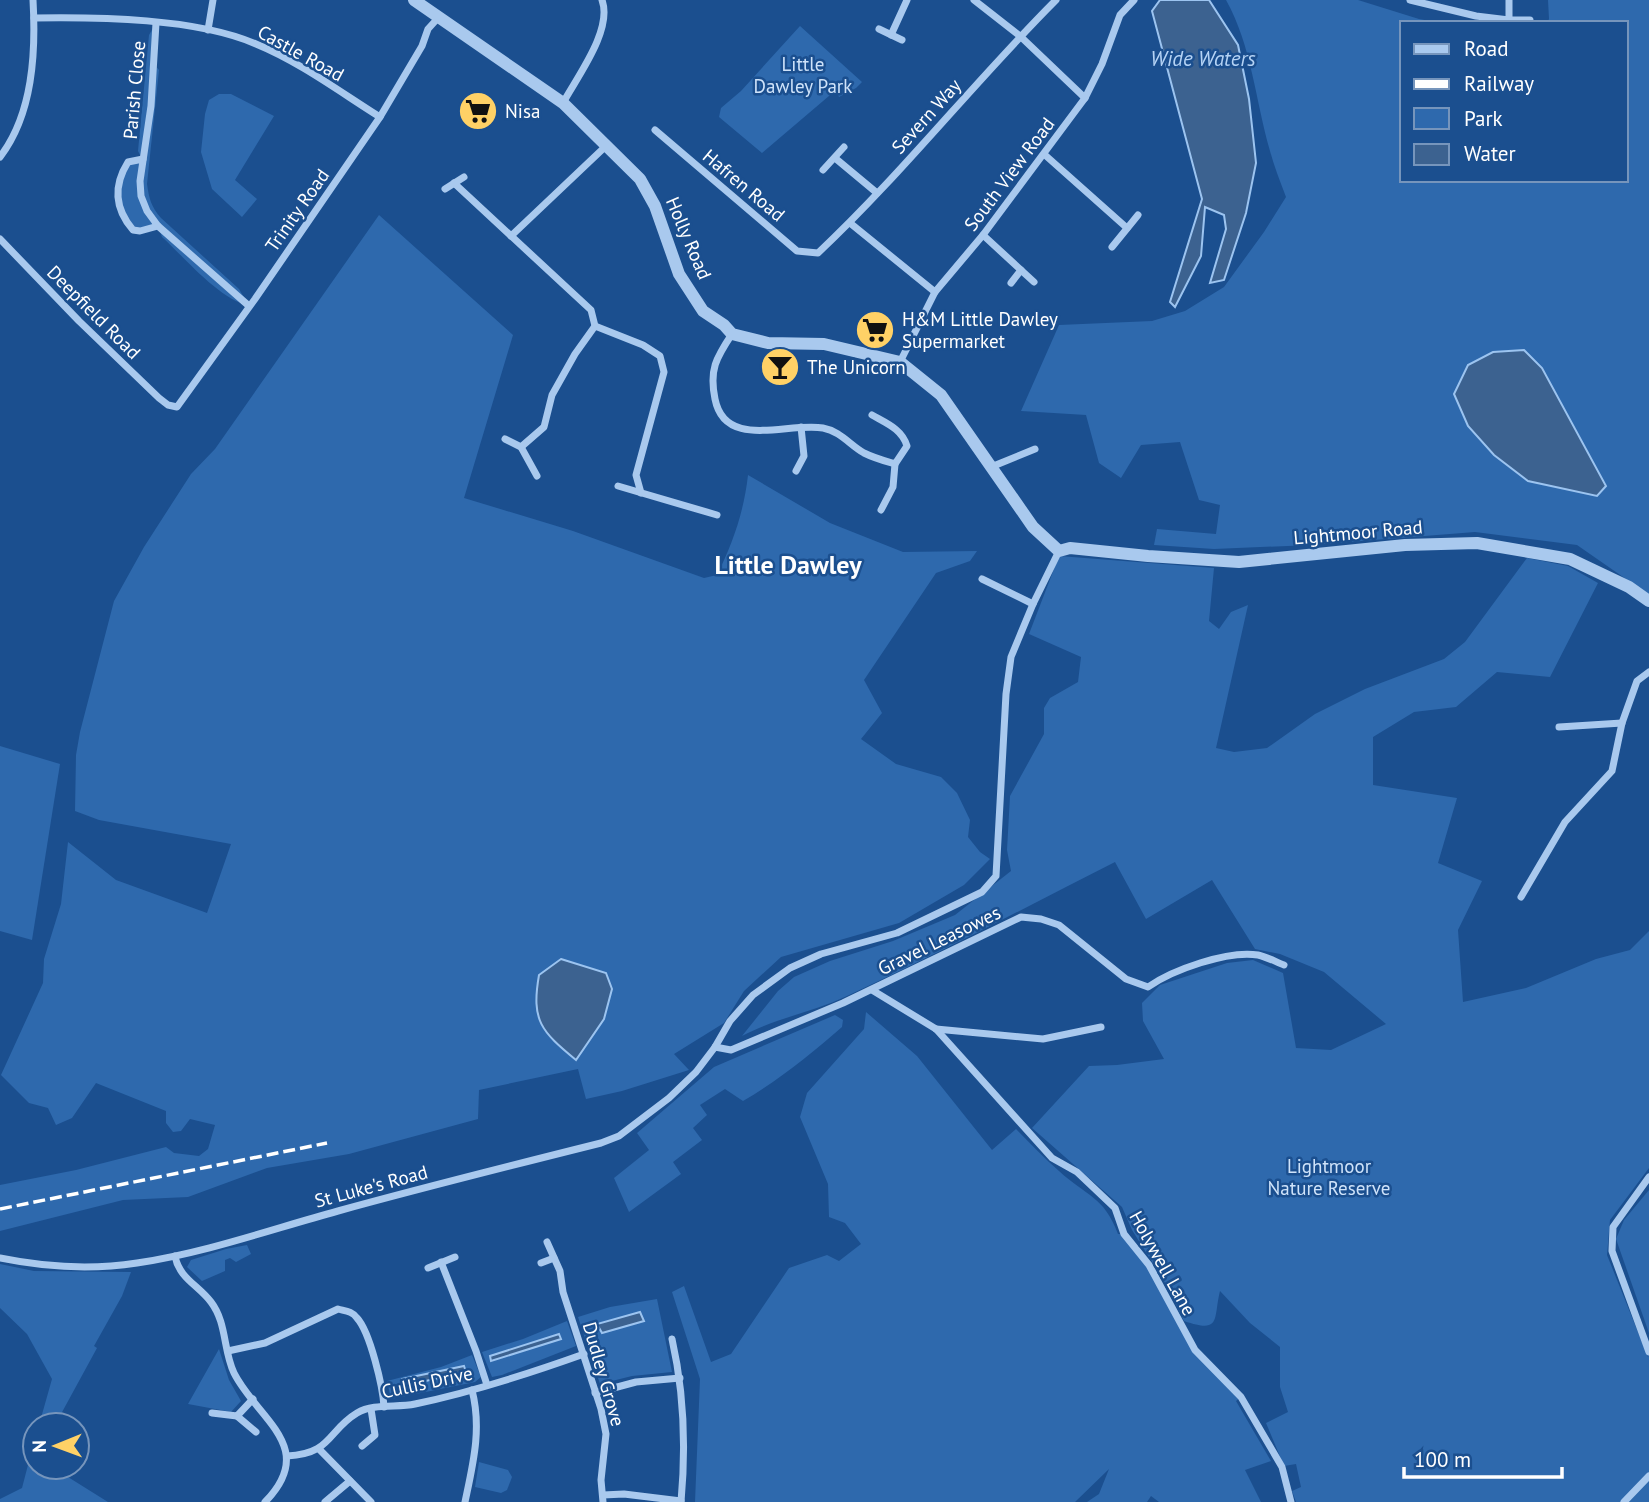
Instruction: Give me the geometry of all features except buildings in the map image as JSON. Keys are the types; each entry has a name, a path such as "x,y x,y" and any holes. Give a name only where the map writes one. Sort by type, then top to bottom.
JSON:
{"street":[{"path":"0,158 14,135 25,105 33,50 33,0"},
{"path":"208,30 213,0"},
{"name":"Holly Road","path":"414,0 563,103 640,179 655,206 679,274 703,311 732,334 768,343 824,344 900,362 941,395 1033,527 1059,551"},
{"path":"563,103 601,36 605,7 602,0"},
{"path":"891,35 907,0"},
{"path":"974,0 1020,36 1085,98"},
{"name":"Severn Way","path":"818,253 850,223 1056,0"},
{"name":"South View Road","path":"900,362 935,292 1045,155 1085,98 1102,64 1120,15 1134,0"},
{"path":"1410,0 1476,16 1530,20"},
{"path":"1509,0 1509,20"},
{"name":"Castle Road","path":"34,18 156,23 235,36 275,53 380,117"},
{"name":"Trinity Road","path":"168,405 177,407 181,403 380,117 422,46 428,29 438,18"},
{"name":"Parish Close","path":"156,23 151,106 140,181 141,195 147,211 158,226 248,306"},
{"path":"879,29 902,40"},
{"name":"Hafren Road","path":"655,130 797,251 818,253"},
{"path":"511,236 607,145"},
{"path":"823,170 844,147"},
{"path":"1045,155 1127,228"},
{"path":"835,158 877,193"},
{"name":"Parish Close","path":"143,159 128,162 121,173 117,198 125,221 133,230 158,226"},
{"path":"445,189 464,177"},
{"path":"454,183 591,310 595,326 575,354 552,396 544,427 521,447"},
{"path":"1112,247 1138,215"},
{"path":"850,223 935,292"},
{"path":"982,235 1034,282"},
{"name":"Deepfield Road","path":"0,239 79,321 168,405"},
{"path":"1011,283 1021,270"},
{"path":"595,326 643,345 660,356 664,372 636,475 641,493"},
{"path":"732,334 712,369 712,386 716,407 722,416 739,430 801,427 835,432 867,455 895,464"},
{"path":"872,415 897,430 904,437 907,446 895,464 893,487 881,510"},
{"path":"796,471 804,456 801,427"},
{"path":"505,439 521,447 537,475"},
{"path":"991,467 1035,449"},
{"path":"618,486 717,515"},
{"name":"Lightmoor Road","path":"1059,551 1070,548 1239,562 1405,545 1477,543 1570,559 1629,587 1649,601"},
{"name":"St Luke's Road","path":"0,1258 35,1265 135,1264 175,1256 619,1136 669,1098 696,1072 730,1021 753,995 790,968 821,954 897,933 982,892 996,876 1006,694 1011,657 1059,551"},
{"path":"982,579 1033,604"},
{"path":"1521,897 1565,822 1612,771 1622,723 1637,681 1649,672"},
{"path":"1559,727 1622,723"},
{"name":"Gravel Leasowes","path":"715,1047 731,1050 872,990 1021,917 1041,919 1059,925 1126,979 1148,988 1164,976 1232,955 1259,955 1284,965"},
{"name":"Holywell Lane","path":"872,990 936,1029 1052,1158 1077,1171 1115,1208 1124,1234 1149,1265 1195,1350 1241,1397 1282,1467 1291,1502"},
{"path":"936,1029 1043,1039 1101,1027"},
{"path":"1649,1177 1612,1227 1612,1251 1649,1352"},
{"name":"Dudley Grove","path":"547,1242 560,1271 563,1292 584,1354 606,1434 601,1480 603,1499"},
{"path":"175,1256 177,1266 184,1276 210,1301 221,1318 233,1371 272,1421 287,1456 280,1487 265,1502"},
{"path":"428,1268 455,1257"},
{"path":"541,1263 554,1258"},
{"path":"441,1262 476,1351 486,1385"},
{"path":"228,1351 265,1343 338,1309 350,1311 358,1318 366,1333 384,1390 384,1406"},
{"path":"603,1499 624,1494 681,1502 683,1481 680,1378 672,1339"},
{"name":"Cullis Drive","path":"319,1449 358,1412 384,1406 416,1404 515,1379 584,1354"},
{"path":"595,1393 636,1382 680,1378"},
{"path":"465,1502 477,1432 472,1390"},
{"path":"237,1416 253,1399"},
{"path":"362,1447 374,1435 371,1409"},
{"path":"212,1413 237,1416 256,1432"},
{"path":"287,1456 319,1449 371,1502"},
{"path":"1624,1502 1649,1476"},
{"path":"325,1502 350,1481"}],"green space":[{"path":"1226,0 1358,0 1430,21 1400,21 1400,182 1628,182 1628,21 1548,21 1548,0 1649,0 1649,595 1577,545 1475,532 1311,545 1214,549 1154,545 1157,529 1216,534 1220,505 1199,500 1180,442 1141,445 1121,478 1099,463 1086,415 1021,411 1059,325 1152,321 1185,311 1224,287 1286,197 1270,151 1242,36"},
{"path":"156,23 154,64 159,70 147,184 151,202 161,218 239,289 249,306 237,302 203,277 162,237 158,226 140,231 125,221 118,185 128,162 142,159 138,151 149,35"},
{"name":"Little Dawley Park","path":"800,26 862,82 839,97 836,90 762,153 719,117 721,108 741,91"},
{"path":"219,94 231,94 274,116 235,180 257,199 242,217 212,189 201,152 209,100"},
{"path":"379,215 513,335 464,498 573,531 704,578 717,575 728,551 741,514 748,475 830,523 903,552 977,551 970,561 936,573 864,680 882,713 861,739 896,764 941,777 957,793 970,820 968,837 980,852 990,859 964,885 899,923 781,957 744,991 724,1023 674,1054 689,1070 586,1099 578,1069 479,1090 478,1119 349,1154 267,1168 188,1197 123,1200 0,1231 0,1185 76,1170 166,1147 174,1153 199,1156 208,1149 215,1125 190,1119 181,1131 173,1132 166,1123 166,1111 96,1083 72,1118 56,1125 48,1108 29,1103 1,1075 43,983 44,959 61,904 68,842 116,880 207,913 231,844 99,820 75,811 76,755 80,732 114,601 144,547 191,474 215,449"},
{"name":"Lightmoor Nature Reserve","path":"1059,556 1214,568 1209,621 1219,629 1231,612 1248,605 1216,748 1234,752 1267,748 1315,714 1365,689 1444,659 1465,642 1527,558 1568,566 1598,583 1550,677 1497,672 1456,707 1414,712 1373,737 1373,785 1457,798 1438,863 1482,881 1458,930 1463,1002 1526,988 1596,959 1630,950 1649,931 1649,1168 1610,1220 1607,1255 1648,1357 1649,1353 1649,1502 1296,1502 1292,1491 1301,1487 1296,1464 1284,1466 1266,1423 1288,1412 1280,1387 1280,1347 1250,1323 1220,1291 1216,1316 1210,1325 1196,1325 1184,1321 1164,1281 1132,1230 1122,1207 1032,1128 1089,1066 1164,1059 1143,1021 1142,1003 1160,985 1227,963 1253,960 1283,973 1296,1048 1331,1050 1386,1024 1324,972 1280,954 1255,949 1212,880 1146,919 1115,862 847,996 742,1036 778,991 794,977 955,915 1011,871 1007,850 1010,796 1044,734 1044,708 1050,698 1078,682 1081,657 1029,634"},
{"path":"0,746 60,764 32,940 0,931"},
{"path":"866,1012 917,1056 992,1150 1016,1129 1053,1166 1107,1212 1118,1234 1124,1234 1149,1265 1195,1350 1241,1397 1236,1401 1271,1461 1245,1470 1261,1502 1159,1502 1151,1496 1147,1502 1087,1502 1099,1494 1109,1469 1075,1502 695,1502 700,1379 672,1292 684,1286 711,1362 731,1354 789,1268 827,1255 839,1261 861,1244 845,1223 829,1217 828,1184 800,1117 807,1093 864,1029"},
{"path":"835,1015 843,1020 842,1027 807,1057 769,1084 743,1101 725,1089 700,1105 707,1115 693,1128 702,1140 673,1162 681,1174 629,1212 614,1178 649,1150 637,1133 714,1067"},
{"path":"1649,1190 1649,1333 1616,1239 1624,1220"},
{"path":"247,1245 251,1254 236,1262 230,1258 225,1260 225,1271 202,1281 187,1267 191,1260"},
{"path":"0,1264 34,1271 131,1272 122,1296 94,1346 97,1348 63,1411 43,1411 52,1379 27,1334 0,1308"},
{"path":"657,1299 672,1372 632,1376 600,1384 578,1317 610,1307"},
{"path":"567,1321 576,1346 492,1377 482,1352"},
{"path":"219,1349 229,1380 241,1401 231,1412 188,1404"},
{"path":"472,1355 481,1377 475,1382 391,1399 387,1381 441,1367"},
{"path":"479,1462 508,1470 512,1477 507,1490 501,1493 475,1487"},
{"path":"24,1481 74,1481 108,1502 0,1502 0,1499 22,1488"}],"water":[{"name":"Wide Waters","path":"1160,0 1209,0 1238,45 1249,99 1256,163 1246,213 1224,280 1210,283 1226,229 1224,215 1205,207 1201,256 1175,307 1170,302 1202,199 1152,11"},
{"path":"1524,350 1542,368 1606,486 1597,496 1528,481 1494,455 1468,426 1454,394 1468,365 1493,352"},
{"path":"561,959 606,973 612,989 604,1019 576,1060 554,1041 541,1024 536,1004 539,975"},
{"path":"640,1312 644,1321 602,1333 597,1324"},
{"path":"559,1334 561,1339 491,1361 490,1356"},
{"path":"464,1366 466,1372 403,1386 402,1379"}],"railway":[{"path":"0,1209 327,1143"}],"place":[{"name":"Nisa","path":"478,111"},
{"name":"H&M Little Dawley Supermarket","path":"875,330"},
{"name":"The Unicorn","path":"780,367"}],"district":[{"name":"Little Dawley","path":"788,565"}]}
